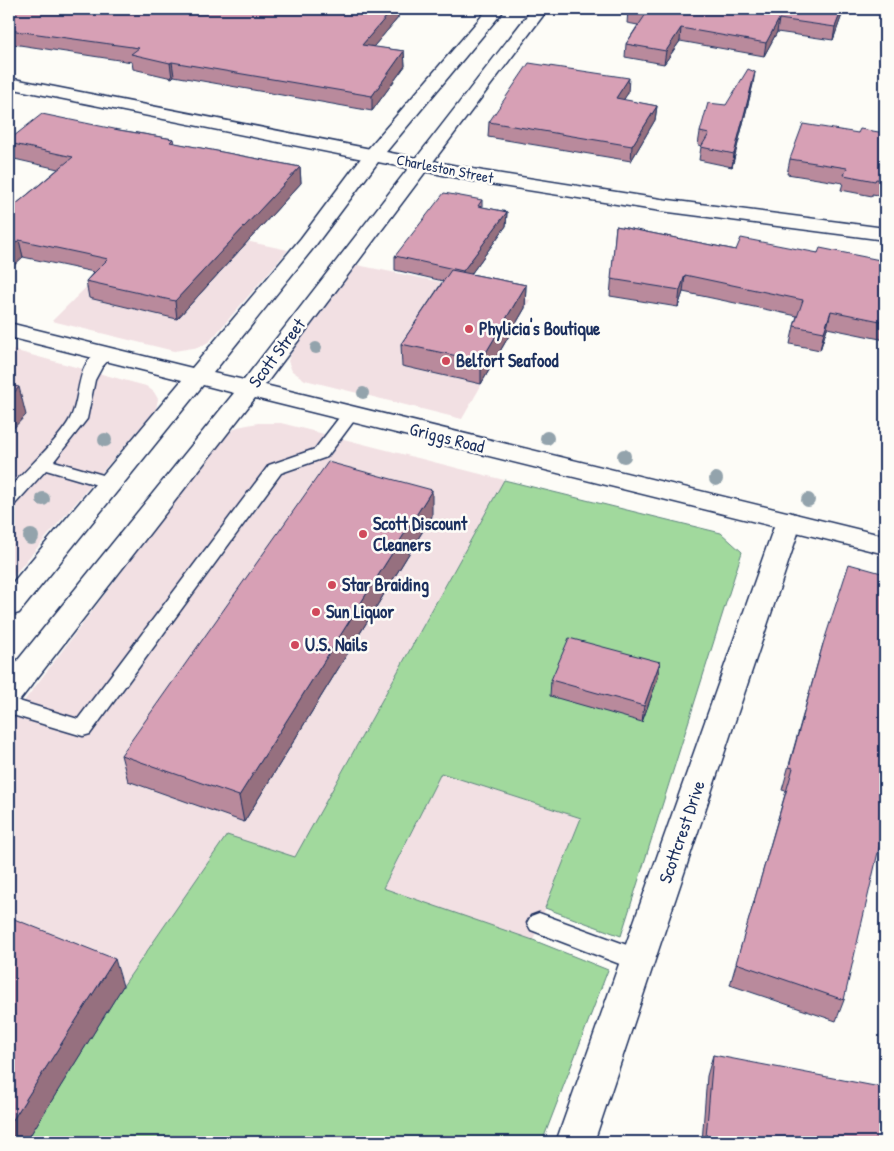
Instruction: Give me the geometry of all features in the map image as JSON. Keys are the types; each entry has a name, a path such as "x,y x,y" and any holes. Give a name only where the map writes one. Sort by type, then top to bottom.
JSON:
{"main road":[{"path":"9,606 308,242 374,154 497,9"},
{"name":"Scott Street","path":"9,692 249,390 540,9"},
{"name":"Charleston Street","path":"9,83 483,177 661,205 885,234"},
{"name":"Griggs Road","path":"9,330 885,545"},
{"name":"Scottcrest Drive","path":"575,1142 789,521"}],"lane":[{"path":"9,500 79,419 87,380 95,366 105,355"},
{"path":"9,706 83,728 275,469 321,453 352,414"},
{"path":"42,463 111,483"},
{"path":"539,924 638,960"}],"shaded area":[{"path":"153,221 288,250 210,341 200,347 174,351 52,321"},
{"path":"357,265 530,300 462,419 305,380 292,371 288,361 291,353"},
{"path":"9,349 146,386 154,392 158,399 156,409 9,581"},
{"path":"258,423 281,423 504,480 295,857 26,1142 9,1142 9,721 223,438 237,427"},
{"path":"441,773 581,818 533,940 383,889"}],"green space":[{"path":"504,480 721,533 742,552 621,936 545,908 581,818 441,773 383,888 533,940 608,970 542,1142 26,1142 123,986 227,835 295,857"}],"building":[{"path":"9,9 393,9 362,45 404,51 372,96 170,63 131,54 139,48 9,30"},
{"path":"629,9 842,9 835,27 779,19 766,43 681,28 666,51 626,44 646,14"},
{"path":"529,63 629,78 616,98 657,106 632,146 489,122"},
{"path":"748,69 755,72 734,154 701,147 709,134 700,132 708,103 726,105"},
{"path":"42,114 173,139 170,142 300,167 175,301 86,281 108,259 19,240 9,249 9,210 73,157 9,143 9,140"},
{"path":"803,124 858,133 860,129 885,133 885,180 876,179 875,181 844,175 847,168 790,159"},
{"path":"444,193 482,200 478,206 507,212 463,271 395,256"},
{"path":"616,226 736,250 741,238 818,253 820,248 885,261 885,322 831,311 824,332 794,326 803,300 685,275 680,290 611,279"},
{"path":"451,270 526,285 481,361 401,344"},
{"path":"9,385 19,387 9,398"},
{"path":"328,462 432,490 239,796 121,755"},
{"path":"849,564 885,574 885,822 844,1000 736,963 793,768 789,767 823,644"},
{"path":"569,638 660,662 644,706 551,680"},
{"path":"9,917 115,959 9,1126"},
{"path":"713,1055 885,1088 885,1142 733,1142 706,1137"}],"place":[{"name":"Phylicia's Boutique","path":"469,329"},
{"name":"Belfort Seafood","path":"446,361"},
{"name":"Scott Discount Cleaners","path":"363,534"},
{"name":"Star Braiding","path":"332,585"},
{"name":"Sun Liquor","path":"316,612"},
{"name":"U.S. Nails","path":"295,645"}]}
